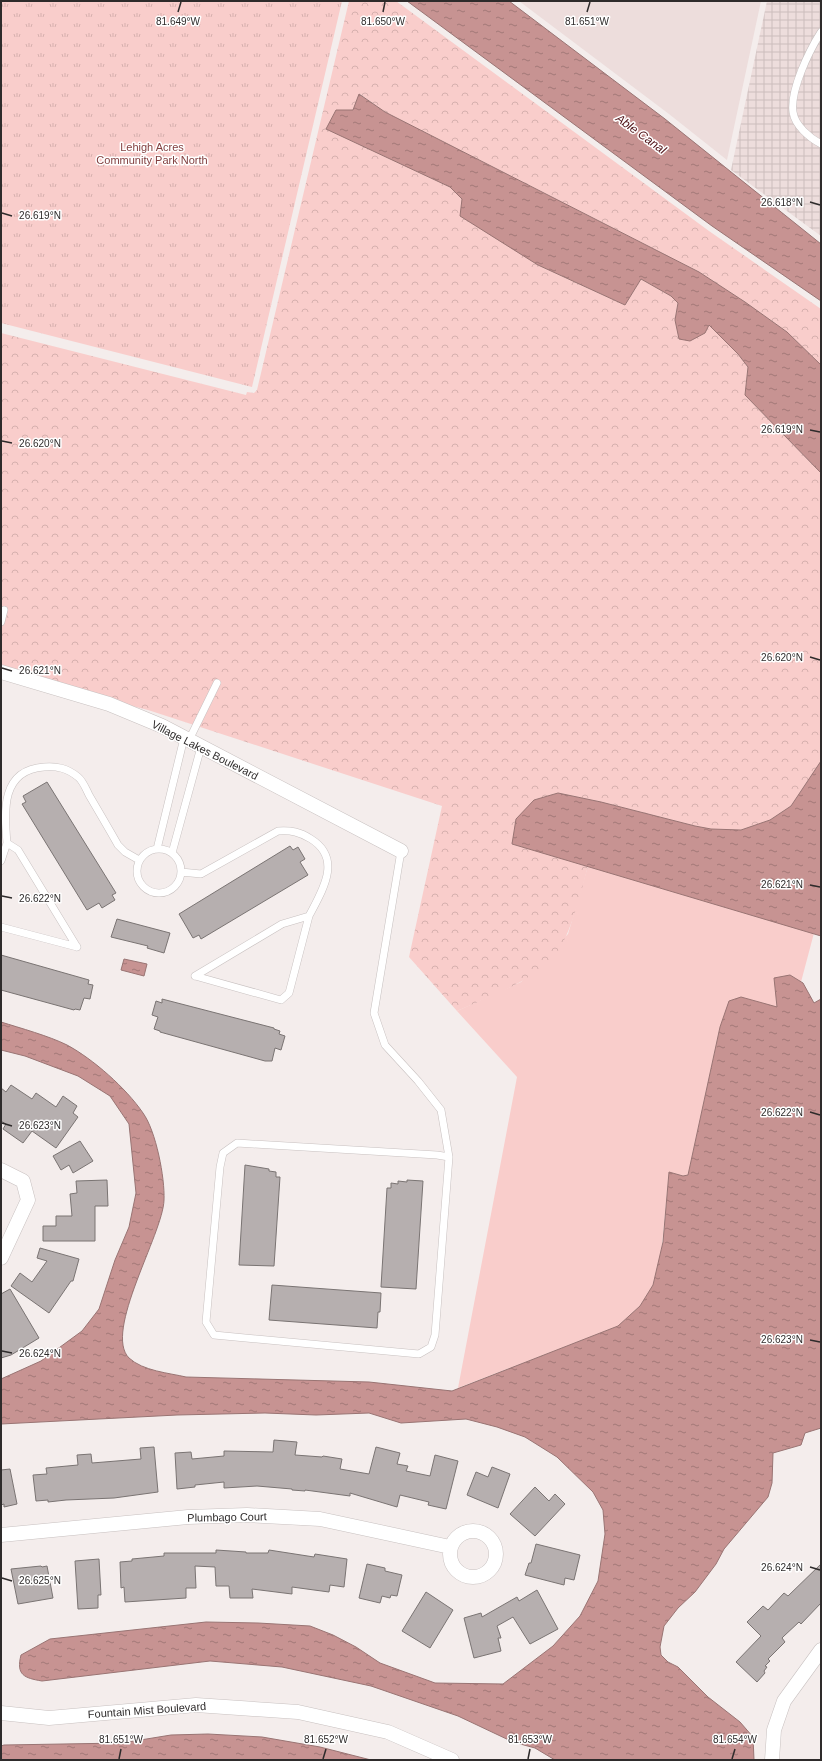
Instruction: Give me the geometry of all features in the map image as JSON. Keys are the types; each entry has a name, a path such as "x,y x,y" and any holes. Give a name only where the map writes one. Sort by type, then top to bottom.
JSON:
{"street":[{"name":"Village Lakes Boulevard","path":"1,672 109,704 162,726 401,851"},
{"path":"1,1170 24,1181 28,1200 1,1258"},
{"name":"Plumbago Court","path":"1,1535 188,1517 247,1515 320,1519 450,1547"},
{"path":"772,1760 774,1730 784,1701 821,1650"},
{"name":"Fountain Mist Boulevard","path":"1,1713 49,1718 196,1705 298,1712 388,1732 452,1760"}],"lane":[{"path":"821,32 799,78 794,96 793,113 800,126 821,144"},
{"path":"1,622 4,610"},
{"path":"157,849 191,742 217,684"},
{"path":"172,853 191,742"},
{"path":"1,861 7,843 4,813 7,796 13,783 23,773 36,768 58,766 79,778 118,845 125,852 139,860"},
{"path":"181,872 201,874 278,831 289,830 303,834 318,844 328,860 328,872 323,890 309,916 289,993 281,1000 195,976 282,924 309,916"},
{"path":"1,927 77,947 18,850 7,843"},
{"path":"157,849 172,853 177,858 181,872 176,886 164,893 156,893 143,887 137,874 139,860 144,854 157,849"},
{"path":"401,851 374,1013 385,1045 418,1081 441,1110 449,1157 435,1335 431,1347 419,1354 214,1335 206,1322 220,1167 223,1153 237,1143 437,1155 449,1157"}],"shaded area":[{"path":"519,1 761,1 727,160 669,114"},
{"path":"767,1 821,1 821,236 731,170"}],"green space":[{"name":"Lehigh Acres Community Park North","path":"1,1 342,1 252,387 1,323"},
{"path":"349,1 396,1 709,231 821,309 821,365 787,332 699,272 385,112 360,94 353,110 327,129 450,187 538,265 625,305 641,279 671,296 678,303 675,320 709,325 738,354 748,367 745,395 821,473 821,761 791,806 770,820 741,830 711,829 695,826 601,802 558,793 534,800 512,844 588,866 578,903 568,931 556,954 539,970 505,990 457,1011 409,957 442,806 148,710 1,673 1,333 246,395 247,392 254,393 257,390"},
{"path":"588,866 814,933 801,982 790,975 776,996 777,1007 720,1027 688,1175 683,1176 669,1172 661,1255 653,1285 640,1306 618,1326 458,1388 517,1077 457,1011 521,982 568,934"}],"water":[{"name":"Able Canal","path":"407,1 509,1 665,119 821,244 821,301 712,226"},
{"path":"359,94 385,112 699,272 787,332 821,365 821,473 745,395 748,367 738,354 709,325 705,333 690,341 679,339 675,320 678,303 671,296 641,279 625,305 538,265 460,216 462,199 450,187 326,129 336,110 353,110"},
{"path":"821,761 821,936 512,844 516,819 534,800 558,793 601,802 695,826 711,829 741,830 770,820 791,806"},
{"path":"124,959 147,964 144,976 121,970"},
{"path":"790,975 803,983 814,1003 821,999 821,1428 805,1433 801,1445 773,1453 772,1483 768,1497 724,1549 716,1564 695,1592 678,1608 664,1626 660,1647 661,1655 668,1662 678,1667 708,1697 740,1722 753,1737 754,1760 555,1760 535,1748 513,1742 458,1716 371,1686 282,1667 210,1661 42,1681 26,1677 23,1674 20,1667 21,1655 50,1639 206,1622 258,1623 310,1626 333,1635 356,1647 380,1663 435,1683 503,1684 553,1646 580,1616 598,1581 605,1534 603,1510 593,1492 557,1457 525,1437 497,1427 466,1419 401,1423 369,1413 316,1415 265,1413 177,1415 1,1424 1,1379 41,1361 82,1331 99,1309 115,1260 129,1227 136,1193 129,1124 110,1096 78,1076 25,1056 1,1050 1,1022 60,1042 87,1058 98,1066 128,1094 143,1113 152,1131 159,1155 163,1180 164,1200 161,1215 136,1282 123,1327 123,1345 129,1358 141,1366 149,1369 186,1377 369,1382 452,1391 618,1326 640,1306 653,1285 663,1242 669,1172 683,1176 688,1175 720,1027 729,1001 741,997 777,1007 774,978"},
{"path":"208,1734 262,1737 320,1747 371,1760 1,1760 1,1746 4,1745 122,1743 171,1735"}],"building":[{"path":"47,782 116,893 112,895 115,900 102,908 99,903 87,910 22,804 26,802 23,796"},
{"path":"290,846 293,850 298,847 305,859 300,862 308,875 201,939 199,935 193,938 179,914"},
{"path":"117,919 170,933 164,953 147,948 148,946 111,937"},
{"path":"1,955 89,980 88,984 93,985 90,999 84,998 80,1010 74,1010 1,990"},
{"path":"162,999 274,1028 280,1031 279,1034 285,1036 281,1050 275,1048 272,1061 265,1061 160,1032 154,1029 158,1017 152,1015 156,1001 162,1003"},
{"path":"11,1085 32,1099 36,1093 56,1107 63,1096 77,1106 73,1113 78,1117 56,1148 32,1131 23,1143 3,1129 6,1124 1,1121 1,1088 6,1092"},
{"path":"80,1141 93,1161 73,1173 69,1165 61,1170 53,1156"},
{"path":"245,1165 269,1169 269,1171 276,1172 276,1177 280,1177 274,1266 239,1265"},
{"path":"107,1180 108,1206 95,1206 95,1241 43,1241 43,1226 56,1226 56,1216 72,1216 70,1194 77,1193 76,1181"},
{"path":"407,1180 423,1181 416,1289 381,1287 387,1188 391,1188 391,1183 398,1184 398,1181 407,1182"},
{"path":"40,1248 79,1259 73,1281 71,1281 49,1313 11,1286 20,1273 32,1282 47,1261 37,1258"},
{"path":"272,1285 381,1293 377,1328 269,1320"},
{"path":"10,1289 39,1338 11,1355 1,1358 1,1294"},
{"path":"274,1440 297,1442 295,1455 323,1456 342,1459 340,1469 369,1474 376,1447 400,1453 397,1464 408,1466 406,1471 430,1476 435,1455 458,1461 446,1509 428,1505 429,1502 400,1495 397,1507 350,1493 350,1496 257,1486 224,1488 224,1482 195,1485 195,1487 177,1489 175,1453 191,1452 192,1459 224,1456 224,1451 273,1452"},
{"path":"154,1447 158,1492 114,1498 48,1502 48,1500 36,1501 33,1475 47,1474 46,1468 78,1465 77,1455 91,1454 92,1463 141,1459 140,1448"},
{"path":"492,1467 510,1474 498,1508 467,1495 476,1472 488,1477"},
{"path":"10,1469 17,1504 4,1507 4,1504 1,1505 1,1470"},
{"path":"535,1487 549,1501 555,1494 565,1504 535,1536 510,1514"},
{"path":"536,1544 580,1555 574,1580 565,1578 564,1585 525,1575 529,1563 531,1563"},
{"path":"216,1550 246,1553 268,1553 269,1550 314,1557 315,1554 347,1559 344,1587 330,1585 329,1592 292,1587 292,1594 252,1589 253,1598 230,1598 229,1586 216,1586 215,1567 195,1566 196,1588 186,1588 186,1598 125,1602 124,1587 121,1588 120,1562 132,1561 132,1559 164,1556 164,1553 216,1553"},
{"path":"99,1559 101,1595 98,1595 98,1608 78,1609 75,1561"},
{"path":"367,1564 385,1568 385,1571 402,1575 397,1596 391,1595 390,1598 382,1596 380,1603 359,1598"},
{"path":"821,1564 821,1603 801,1624 799,1622 782,1638 785,1642 768,1659 770,1661 765,1666 767,1667 764,1671 765,1673 757,1682 736,1662 761,1636 747,1622 763,1606 768,1610 784,1593 788,1596"},
{"path":"47,1566 53,1598 18,1604 11,1569"},
{"path":"537,1590 558,1629 530,1644 513,1617 497,1626 501,1638 498,1638 501,1651 474,1658 464,1618 481,1613 482,1617 517,1597 519,1601"},
{"path":"426,1592 453,1610 430,1648 402,1631"}]}
